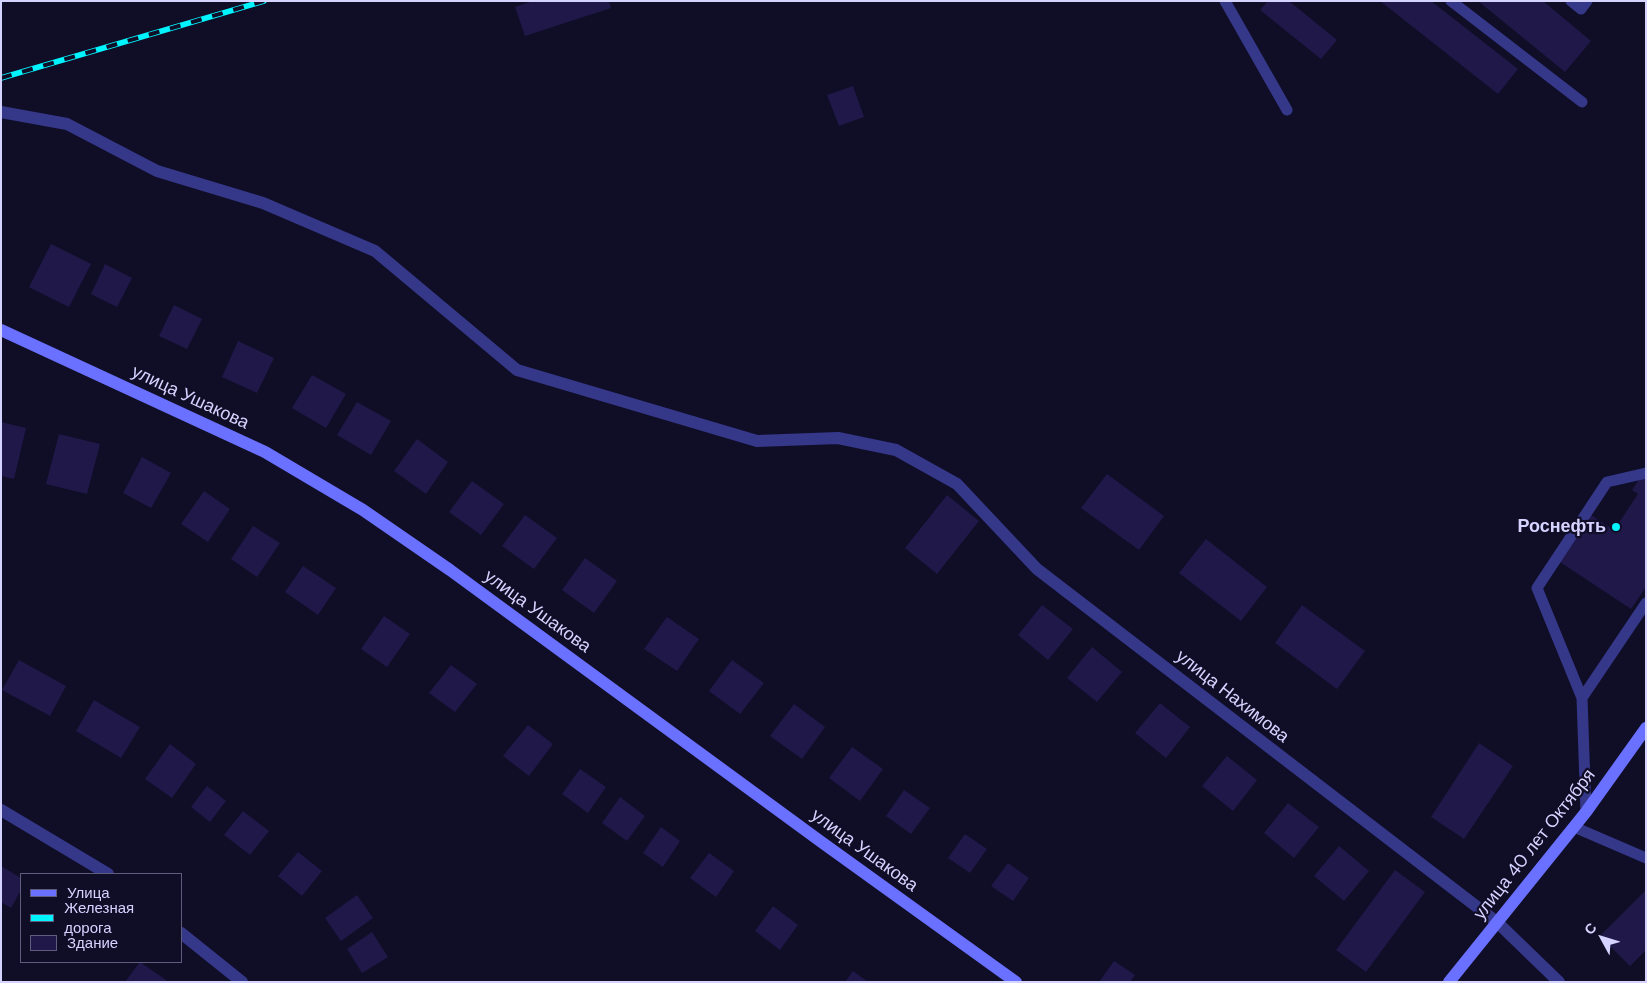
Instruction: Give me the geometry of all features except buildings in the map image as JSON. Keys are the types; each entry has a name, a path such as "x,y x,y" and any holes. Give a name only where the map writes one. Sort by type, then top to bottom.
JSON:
{"main road":[{"name":"улица Ушакова","path":"1,330 264,452 363,510 458,576 1016,982"},
{"name":"улица 40 лет Октября","path":"1449,982 1586,812 1646,728"}],"street":[{"name":"улица Нахимова","path":"1,112 66,124 157,171 263,203 375,251 517,370 757,441 838,438 896,450 957,484 1037,569 1498,923 1559,982"},
{"path":"1,810 106,873"},
{"path":"182,934 242,982"}],"lane":[{"path":"1225,1 1287,110"},
{"path":"1451,1 1582,102"},
{"path":"1572,1 1581,9 1587,1"},
{"path":"1586,812 1582,698 1537,588 1607,482 1646,473"},
{"path":"1582,698 1646,602"},
{"path":"1574,827 1646,858"}],"railway":[{"path":"1,78 264,1"}],"place":[{"name":"Роснефть","path":"1616,527"}]}
